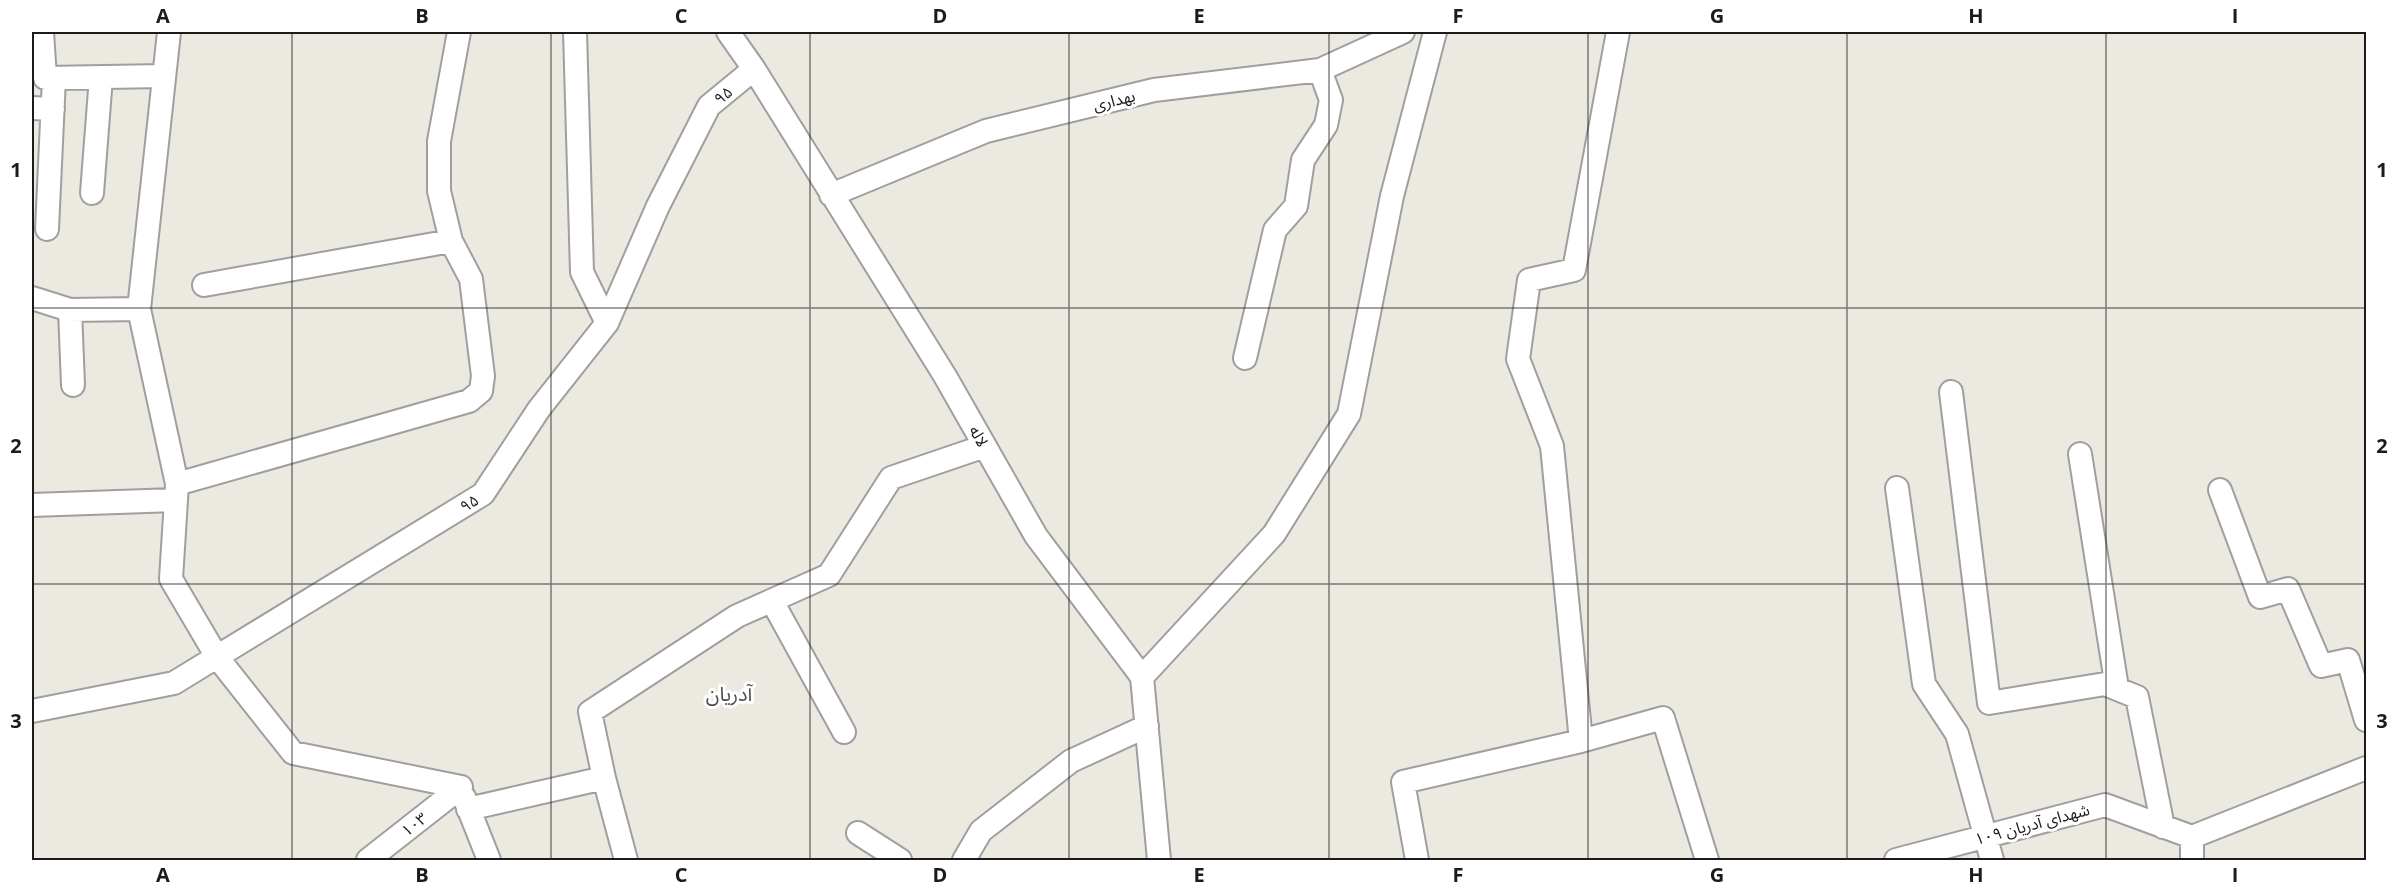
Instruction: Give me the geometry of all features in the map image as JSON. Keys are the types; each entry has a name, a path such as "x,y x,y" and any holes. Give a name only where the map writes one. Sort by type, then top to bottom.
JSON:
{"street":[{"path":"42,32 45,78 164,76"},
{"path":"169,32 139,309 176,492 171,579 217,657 293,753 461,787 489,861"},
{"path":"32,505 176,492 469,401 481,391 483,376 471,279 451,241 439,191 439,141 459,32"},
{"path":"575,32 582,272 607,322"},
{"name":"لاله","path":"730,32 945,376 1036,536 1142,677 1159,861"},
{"name":"بهداری","path":"831,195 986,131 1154,90 1320,70 1403,32"},
{"path":"1142,677 1274,534 1349,414 1392,196 1435,32"},
{"path":"1581,741 1552,446 1518,359 1529,280 1574,270 1618,32"},
{"name":"۹۵","path":"32,711 174,683 483,494 539,409 607,322 658,206 709,106 754,69"},
{"path":"1245,358 1275,230 1296,206 1303,160 1326,125 1331,100 1320,70"},
{"path":"92,193 101,77"},
{"path":"47,229 42,109 54,78"},
{"path":"204,285 451,241"},
{"path":"32,298 70,310 139,309"},
{"path":"70,310 73,385"},
{"path":"1951,392 1989,703 2105,684 2137,697 2163,827"},
{"path":"626,861 604,778 590,712 737,616 829,575 891,478 985,446"},
{"path":"2080,454 2117,688"},
{"path":"1897,488 1924,684 1957,734 1992,861"},
{"path":"2220,490 2260,597 2288,589 2321,666 2348,660 2367,720"},
{"path":"772,601 844,732"},
{"path":"1417,861 1402,782 1581,741 1663,718 1707,861"},
{"path":"963,861 981,831 1071,761 1148,726"},
{"path":"2192,861 2192,837 2367,768"},
{"path":"468,809 604,778"},
{"name":"۱۰۳","path":"368,861 461,787"},
{"name":"شهدای آدریان ۱۰۹","path":"1896,861 2105,805 2192,837"},
{"path":"858,833 900,861"}],"district":[{"name":"آدریان","path":"729,693"}]}
